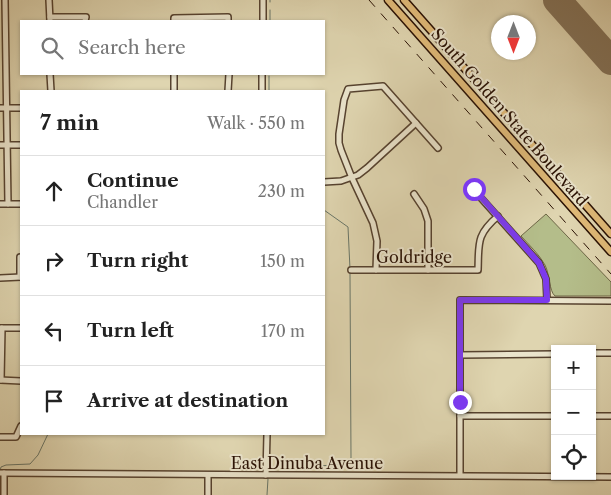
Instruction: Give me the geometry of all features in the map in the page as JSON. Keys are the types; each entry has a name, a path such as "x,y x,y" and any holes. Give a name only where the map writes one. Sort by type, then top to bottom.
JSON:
{"main road":[{"name":"South Golden State Boulevard","path":"388,0 611,252"},
{"name":"South Golden State Boulevard","path":"404,0 611,234"}],"street":[{"path":"5,0 3,108 8,145 8,204"},
{"path":"49,0 50,19 86,19"},
{"path":"263,0 263,20"},
{"path":"174,20 228,19"},
{"path":"50,75 51,90"},
{"path":"174,75 174,90"},
{"path":"228,75 228,90"},
{"path":"262,75 262,90"},
{"path":"376,270 377,241 374,223 340,150 339,134 344,100 348,89 383,86 438,148"},
{"path":"3,108 20,108"},
{"path":"325,182 337,182 352,178 367,168 416,124"},
{"path":"0,145 20,145"},
{"path":"474,189 539,263 546,279 547,300"},
{"path":"414,194 424,209 428,221 428,270"},
{"path":"0,204 20,204"},
{"name":"Goldridge","path":"351,270 478,270 481,236 487,226 498,216"},
{"path":"0,278 20,277"},
{"path":"460,476 460,300 611,301"},
{"path":"20,328 1,328 1,380 20,381"},
{"path":"596,353 611,353"},
{"path":"460,355 551,354"},
{"path":"460,416 551,416"},
{"path":"596,416 611,416"},
{"path":"0,437 16,437 20,428"},
{"path":"266,476 267,435"},
{"path":"2,473 4,495"},
{"name":"East Dinuba Avenue","path":"2,473 611,477"},
{"path":"208,475 208,495"}],"green space":[{"path":"546,214 611,282 611,296 555,296 553,294 545,265 521,236"}],"waterway":[{"path":"270,10 270,20"},
{"path":"269,76 269,90"},
{"path":"325,211 348,227 350,269"},
{"path":"272,468 337,465 345,463 351,458 350,273"},
{"path":"0,471 1,467 6,465 30,464 38,455 48,435"},
{"path":"267,495 268,479"}],"runway":[{"path":"557,0 611,61"}],"railway":[{"path":"369,0 611,274"}],"route":[{"path":"460,402 460,300 547,300 546,279 539,263 474,189"}]}
